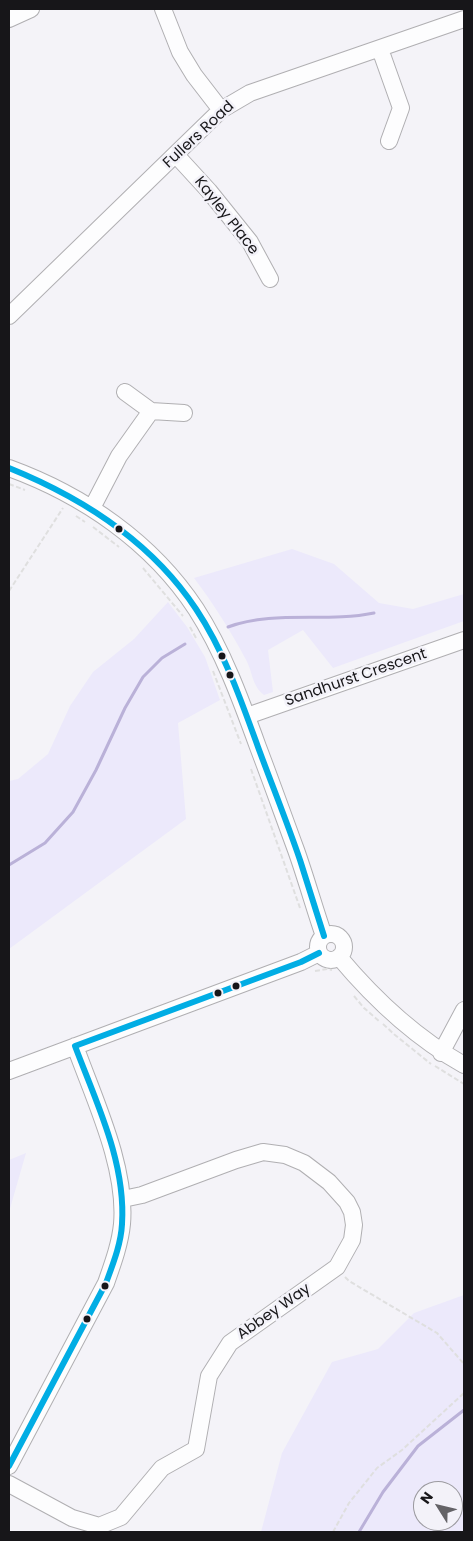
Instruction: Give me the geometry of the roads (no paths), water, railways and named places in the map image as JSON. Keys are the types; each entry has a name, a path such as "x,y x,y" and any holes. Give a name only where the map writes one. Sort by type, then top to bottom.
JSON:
{"street":[{"path":"9,19 30,9"},
{"path":"164,9 180,52 194,75 222,110"},
{"name":"Fullers Road","path":"9,316 222,110 250,93 464,19"},
{"path":"380,49 401,108 389,141"},
{"name":"Kayley Place","path":"176,155 250,242 270,279"},
{"path":"125,392 151,411 184,412"},
{"path":"92,508 119,456 151,411"},
{"path":"9,468 41,480 65,503 92,508 134,539 171,578 196,609 217,646 247,716 324,936"},
{"name":"Sandhurst Crescent","path":"247,716 464,640"},
{"path":"312,956 324,936 333,934 342,940 344,949 337,965"},
{"path":"9,1071 312,956 335,960 337,965 425,1041 464,1066"},
{"path":"441,1052 464,1010"},
{"path":"9,1466 106,1283 117,1252 122,1224 123,1199 112,1148 75,1046"},
{"name":"Abbey Way","path":"9,1484 72,1518 99,1526 121,1516 162,1468 196,1449 209,1376 230,1343 337,1267 352,1240 354,1225 352,1212 347,1202 329,1182 304,1163 285,1155 263,1152 236,1160 142,1195 123,1199"}],"waterway":[{"path":"228,627 264,619 356,616 374,613"},
{"path":"9,865 45,843 73,812 96,770 125,708 143,677 162,658 185,644"},
{"path":"359,1532 383,1492 418,1446 464,1410"}]}
